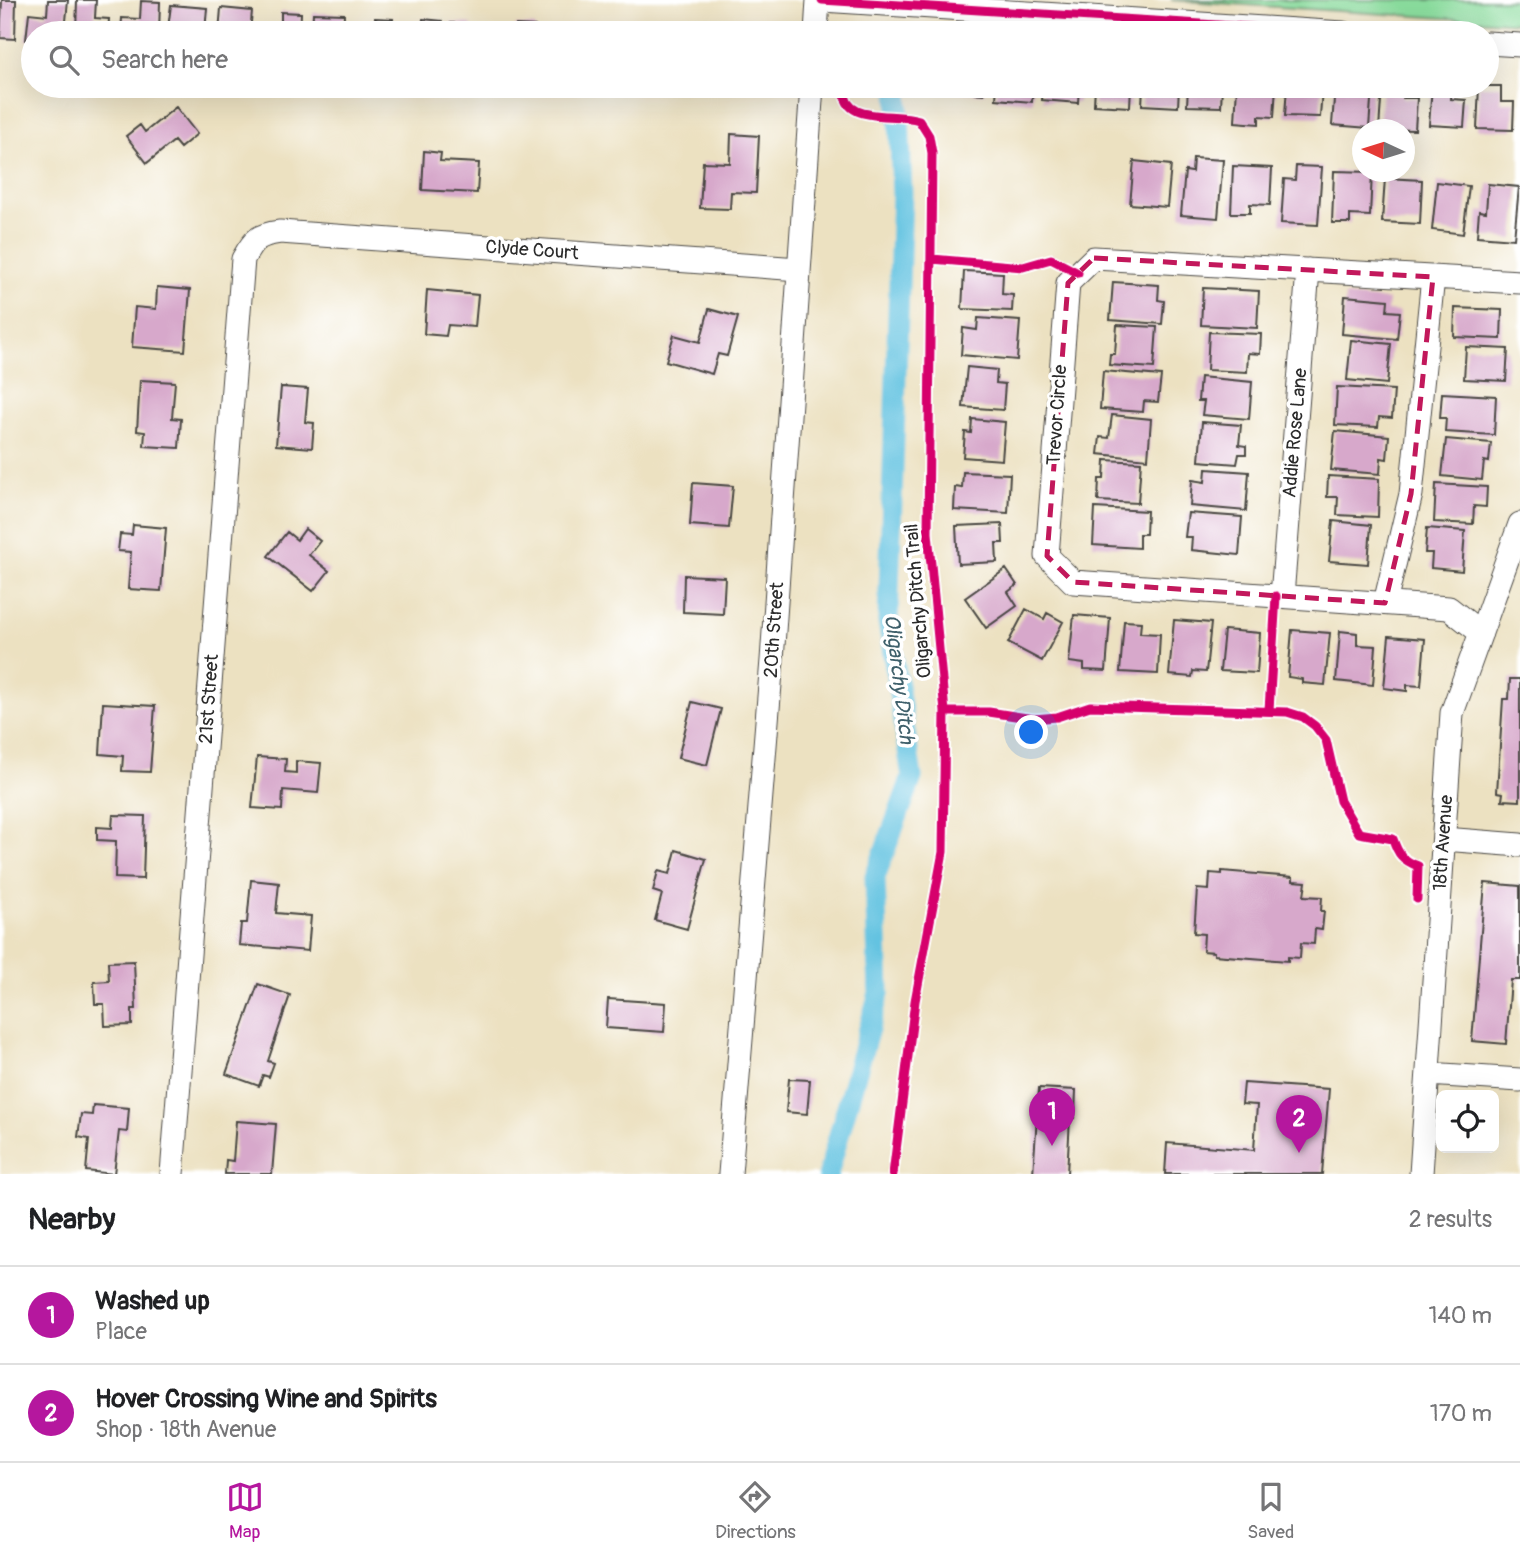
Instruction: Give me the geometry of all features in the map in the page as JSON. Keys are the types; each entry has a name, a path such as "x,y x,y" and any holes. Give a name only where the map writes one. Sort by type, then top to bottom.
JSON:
{"street":[{"path":"817,21 820,0 1150,21"},
{"path":"1499,44 1520,46"},
{"name":"20th Street","path":"730,1174 771,674 811,98"},
{"name":"Clyde Court","path":"265,234 280,232 799,269"},
{"name":"21st Street","path":"172,1174 243,259 252,241 265,234"},
{"name":"Trevor Circle","path":"1481,633 1450,608 1073,582 1047,556 1068,283 1094,258 1520,282"},
{"name":"Addie Rose Lane","path":"1282,596 1308,270"},
{"path":"1385,603 1411,494 1433,277"},
{"name":"18th Avenue","path":"1421,1174 1452,713 1520,524"},
{"path":"1444,839 1520,845"},
{"path":"1428,1074 1520,1080"}],"highlighted area":[{"path":"1094,258 1433,277 1411,494 1385,603 1073,582 1047,556 1068,283"}],"green space":[{"path":"1171,0 1520,0 1520,23"}],"building":[{"path":"2,0 16,0 15,39 0,38"},
{"path":"48,0 68,0 66,21 28,21 29,13 47,15"},
{"path":"77,0 96,0 95,18 109,19 109,21 76,21"},
{"path":"141,1 160,2 159,21 122,21 122,18 140,19"},
{"path":"171,5 207,8 206,21 169,21"},
{"path":"221,8 252,11 251,21 220,21"},
{"path":"281,12 301,13 301,21 281,21"},
{"path":"313,13 344,14 344,21 313,21"},
{"path":"375,18 393,19 393,21 375,21"},
{"path":"1501,86 1501,102 1514,102 1513,130 1477,129 1478,98 1499,98"},
{"path":"996,98 1032,98 1032,102"},
{"path":"1042,98 1078,98 1078,103"},
{"path":"1094,98 1130,98 1130,107 1094,105"},
{"path":"1142,98 1178,98 1178,107 1142,105"},
{"path":"1187,98 1221,98 1221,107 1187,106"},
{"path":"1236,98 1275,98 1274,117 1259,116 1259,124 1235,122"},
{"path":"1286,98 1321,98 1320,117 1285,116"},
{"path":"1334,98 1371,98 1370,119 1352,119 1352,127 1332,125"},
{"path":"1381,98 1417,98 1415,130 1415,119 1380,119"},
{"path":"1431,98 1466,100 1464,127 1429,125"},
{"path":"176,107 197,134 180,148 174,141 147,163 126,136 140,125 145,132"},
{"path":"731,134 759,136 756,193 731,192 730,209 700,208 703,162 730,163"},
{"path":"424,151 441,153 440,161 479,163 477,193 422,190"},
{"path":"1193,158 1223,160 1218,218 1181,215 1185,171 1192,172"},
{"path":"1134,161 1171,165 1167,207 1130,204"},
{"path":"1233,166 1272,168 1270,205 1250,204 1250,213 1231,213"},
{"path":"1296,166 1322,167 1318,225 1281,223 1284,179 1295,180"},
{"path":"1334,171 1352,171 1352,182 1372,182 1370,216 1350,215 1350,223 1332,223"},
{"path":"1422,180 1420,224 1382,222 1385,182"},
{"path":"1437,182 1469,186 1463,234 1432,230"},
{"path":"1488,184 1519,187 1514,239 1477,236 1479,211 1486,212"},
{"path":"964,271 1003,273 1002,294 1013,295 1012,311 962,309"},
{"path":"1113,282 1159,285 1158,300 1164,301 1162,324 1110,320"},
{"path":"157,287 190,290 185,351 132,347 135,307 156,309"},
{"path":"1203,288 1259,291 1257,328 1201,325"},
{"path":"427,290 478,295 475,327 448,325 446,336 424,334"},
{"path":"1345,296 1388,300 1387,311 1400,312 1397,339 1342,334"},
{"path":"1455,308 1502,310 1501,339 1454,337"},
{"path":"709,309 738,317 727,356 718,354 712,374 666,361 674,335 700,342"},
{"path":"978,318 1020,321 1017,360 961,355 963,328 977,330"},
{"path":"1117,325 1157,327 1154,368 1109,365 1110,354 1115,354"},
{"path":"1209,332 1261,334 1260,354 1248,353 1247,372 1207,370"},
{"path":"1351,340 1391,344 1387,384 1347,380"},
{"path":"1466,347 1508,349 1506,381 1464,379"},
{"path":"967,367 997,370 996,383 1005,384 1003,410 963,407"},
{"path":"1103,371 1161,376 1158,402 1144,401 1143,412 1100,409"},
{"path":"1200,377 1252,382 1249,419 1202,415 1204,401 1198,401"},
{"path":"140,380 175,382 172,418 181,419 179,448 144,446 145,432 137,431"},
{"path":"281,387 308,389 305,422 314,423 312,448 276,445"},
{"path":"1337,387 1394,390 1392,418 1379,417 1378,427 1335,425"},
{"path":"1442,393 1496,396 1494,435 1445,432 1446,418 1440,418"},
{"path":"1112,415 1151,419 1148,459 1098,454 1100,437 1109,438"},
{"path":"972,419 1005,422 1002,460 963,457 965,432 971,433"},
{"path":"1202,422 1241,425 1239,445 1246,446 1246,454 1239,454 1237,464 1199,461"},
{"path":"1335,431 1389,436 1387,459 1381,458 1380,474 1331,470"},
{"path":"1446,439 1491,443 1489,462 1484,461 1482,480 1442,476"},
{"path":"1105,460 1141,462 1138,503 1098,501 1099,479 1104,479"},
{"path":"1206,469 1249,472 1246,511 1190,506 1192,480 1205,482"},
{"path":"963,472 1010,474 1008,513 954,510 955,487 962,488"},
{"path":"1328,476 1379,479 1378,517 1337,515 1338,497 1327,497"},
{"path":"693,483 733,486 729,528 690,525"},
{"path":"1436,484 1487,487 1486,507 1474,506 1473,524 1434,522"},
{"path":"1095,508 1147,511 1146,534 1139,534 1139,548 1093,545"},
{"path":"1188,513 1242,517 1239,555 1191,550 1192,537 1185,537"},
{"path":"1333,521 1371,525 1368,564 1329,561"},
{"path":"1002,524 1003,543 996,543 997,562 958,564 956,526"},
{"path":"133,525 166,528 161,591 128,589 131,552 118,551 120,534 132,535"},
{"path":"1427,528 1465,531 1462,571 1431,568 1432,553 1425,553"},
{"path":"305,529 320,541 309,555 329,571 313,591 268,556 287,532 297,540"},
{"path":"1006,569 1017,585 1008,592 1017,606 986,628 965,598"},
{"path":"684,575 725,577 723,614 683,612"},
{"path":"1026,609 1044,619 1047,613 1063,622 1042,661 1008,643"},
{"path":"1074,615 1110,618 1106,671 1084,670 1084,664 1069,662"},
{"path":"1174,620 1211,623 1206,672 1193,671 1192,677 1169,675"},
{"path":"1124,621 1141,622 1140,633 1160,634 1158,674 1120,672"},
{"path":"1224,630 1260,633 1257,673 1220,671"},
{"path":"1292,630 1330,633 1325,685 1302,683 1302,679 1288,677"},
{"path":"1340,631 1357,633 1357,645 1376,646 1373,685 1336,681"},
{"path":"1389,636 1425,639 1421,686 1407,685 1407,691 1384,688"},
{"path":"1510,679 1520,679 1520,801 1502,800 1503,793 1497,792 1503,699 1509,699"},
{"path":"692,702 721,709 707,765 678,758"},
{"path":"103,703 155,706 150,772 122,771 123,756 100,754"},
{"path":"257,757 286,759 285,772 296,773 296,761 321,763 318,793 283,790 282,810 252,808"},
{"path":"113,815 145,816 143,879 115,878 116,841 97,840 97,827 112,828"},
{"path":"676,850 706,859 687,929 655,920 662,894 653,891 658,871 670,874"},
{"path":"1222,871 1293,877 1293,881 1306,882 1304,896 1322,897 1321,911 1324,911 1322,930 1315,929 1314,944 1301,943 1300,958 1288,957 1288,961 1214,955 1214,952 1203,951 1204,934 1194,933 1197,889 1209,890 1210,873 1222,874"},
{"path":"251,880 279,883 276,913 311,916 308,951 239,945 241,923 247,923"},
{"path":"1485,883 1520,886 1520,980 1511,980 1506,1044 1472,1041"},
{"path":"134,961 136,1009 132,1009 132,1025 105,1026 104,1004 95,1004 94,982 109,981 108,962"},
{"path":"258,984 290,995 268,1061 274,1063 269,1077 263,1075 259,1086 226,1074"},
{"path":"608,999 666,1003 664,1032 606,1028"},
{"path":"789,1079 810,1080 807,1114 786,1112"},
{"path":"1244,1083 1329,1089 1322,1174 1165,1174 1167,1143 1254,1150 1257,1105 1242,1104"},
{"path":"1039,1088 1076,1090 1075,1114 1074,1118 1070,1118 1067,1174 1033,1174"},
{"path":"93,1105 129,1108 127,1132 119,1131 114,1174 86,1171 89,1139 78,1137 81,1114 92,1115"},
{"path":"236,1121 276,1124 272,1174 225,1174 226,1160 233,1161"}],"waterway":[{"name":"Oligarchy Ditch","path":"828,1174 879,993 875,877 912,777 888,621 902,194 898,98"}],"cycle path":[{"path":"822,0 1154,21"},
{"name":"Oligarchy Ditch Trail","path":"846,98 851,107 860,112 919,120 929,136 932,153 928,533 945,712 943,852 915,1001 893,1174"},
{"path":"932,259 1023,267 1051,259 1078,273"},
{"path":"1269,710 1276,596"},
{"path":"945,712 989,712 1034,719 1057,717 1090,706 1287,712 1303,717 1315,726 1326,740 1340,801 1359,833 1393,839 1401,856 1418,866 1417,899"}],"place":[{"name":"Washed up","path":"1052,1146"},
{"name":"Hover Crossing Wine and Spirits","path":"1299,1153"}]}
